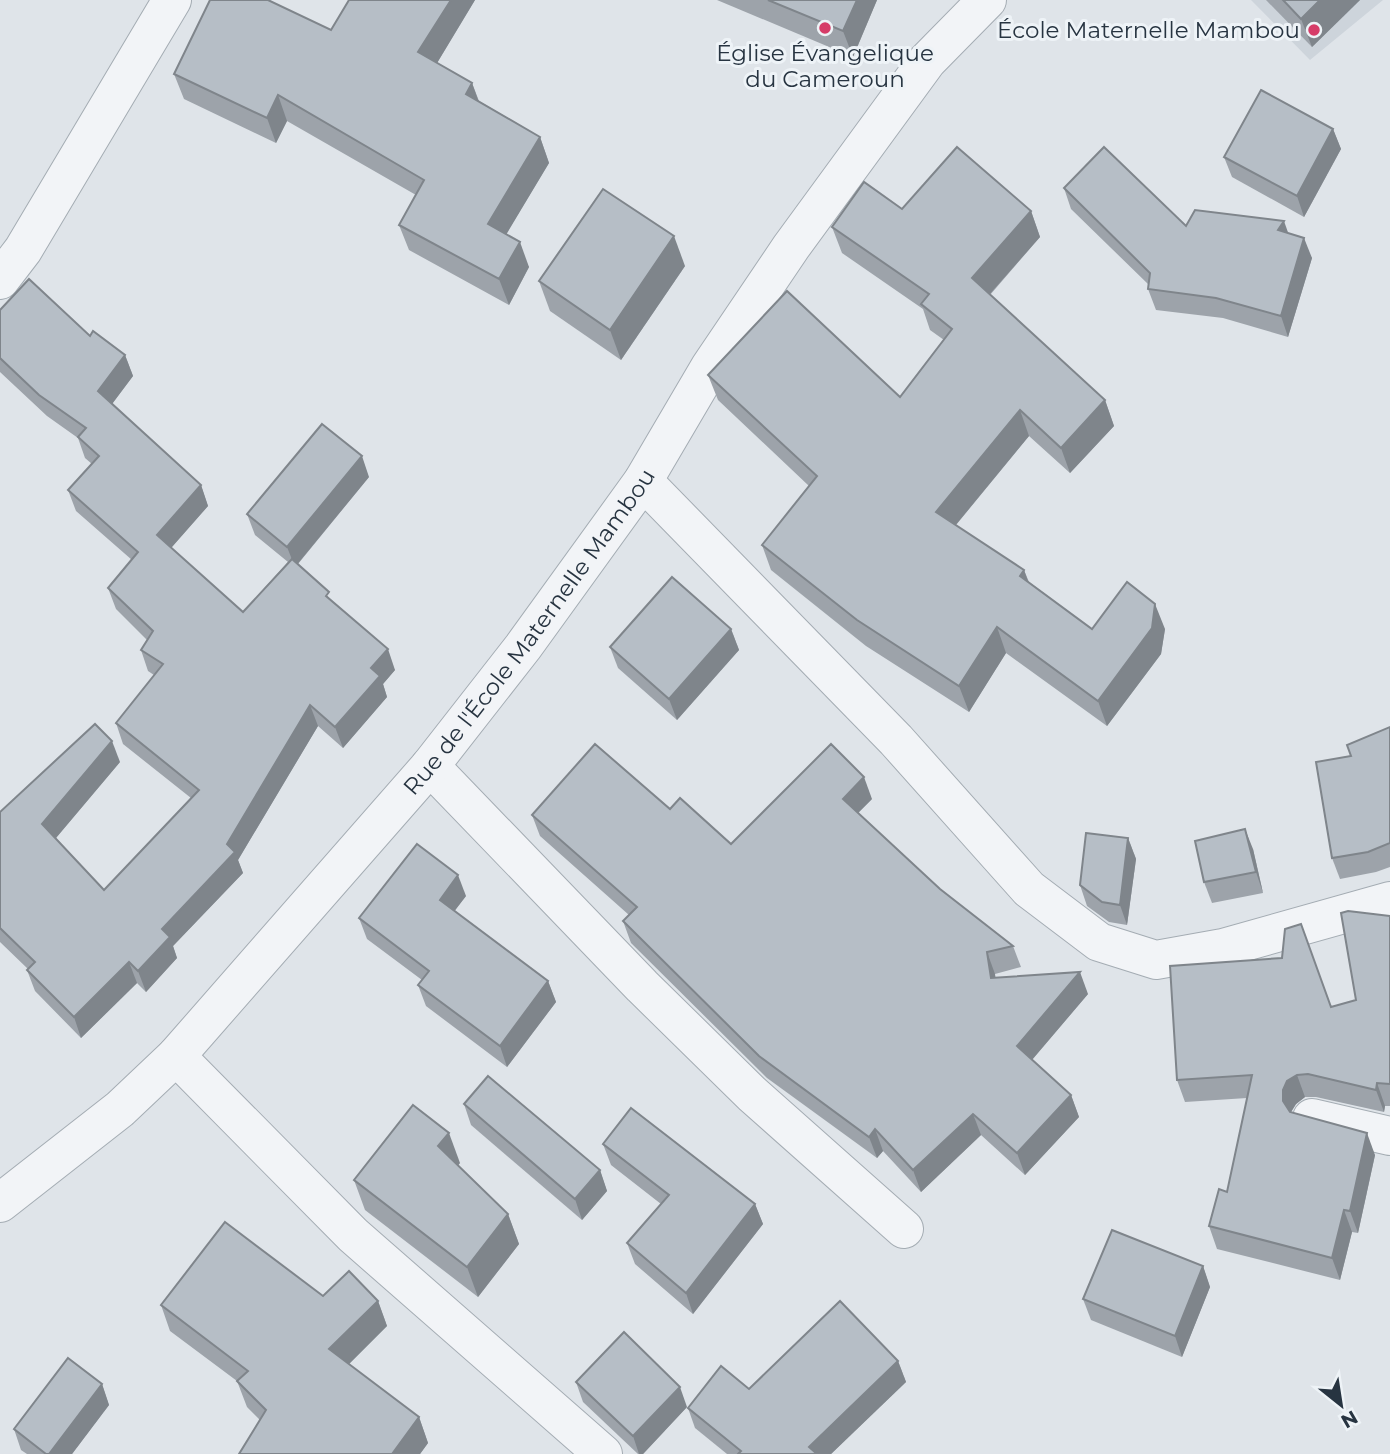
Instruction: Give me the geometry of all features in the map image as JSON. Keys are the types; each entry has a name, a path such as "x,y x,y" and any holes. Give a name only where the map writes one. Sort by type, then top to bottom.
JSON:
{"street":[{"path":"0,280 23,250 172,0"},
{"name":"Rue de l'École Maternelle Mambou","path":"0,1203 120,1109 176,1056 430,766 523,647 643,481 710,367 791,247 927,61 987,0"},
{"path":"643,481 896,740 1029,889 1099,942 1156,960 1223,948 1390,901"},
{"path":"430,766 642,986 752,1094 904,1229"},
{"path":"176,1056 353,1235 603,1454"},
{"path":"1312,1118 1390,1136"}],"shaded area":[{"name":"École Maternelle Mambou","path":"1251,0 1383,0 1310,60"}],"building":[{"path":"210,0 268,0 331,30 349,0 451,0 418,52 472,83 466,94 540,137 488,224 520,242 499,279 399,225 424,180 278,95 267,118 174,74"},
{"path":"768,0 857,0 843,31"},
{"path":"1283,0 1320,0 1301,19"},
{"path":"1261,90 1333,129 1297,196 1224,157"},
{"path":"957,147 1031,211 972,278 1105,400 1061,448 1020,410 936,512 1024,570 1020,576 1092,629 1127,582 1155,604 1152,628 1098,701 997,627 959,686 857,620 762,545 817,476 708,375 787,291 900,397 952,329 921,304 929,294 832,227 864,182 902,209"},
{"path":"1104,147 1186,226 1195,210 1284,221 1278,230 1304,238 1281,316 1216,298 1148,289 1150,273 1064,188"},
{"path":"603,189 674,236 610,330 539,281"},
{"path":"29,279 90,336 93,331 125,355 98,391 201,485 157,535 243,612 292,559 329,592 326,596 388,649 371,668 380,676 335,727 310,705 227,844 235,852 162,929 170,937 138,971 129,962 74,1017 27,970 35,962 0,928 0,812 95,724 112,741 42,824 104,890 199,790 116,723 163,664 141,650 153,631 108,588 138,552 68,490 99,456 78,437 86,428 39,395 0,358 0,310"},
{"path":"322,424 362,456 287,547 247,514"},
{"path":"672,577 731,629 669,699 610,647"},
{"path":"1390,727 1390,843 1368,852 1332,858 1316,762 1351,756 1347,745"},
{"path":"595,744 670,809 680,798 731,844 831,744 864,777 843,799 940,889 1013,946 987,952 991,978 1080,972 1017,1046 1071,1095 1017,1153 973,1114 913,1170 875,1129 869,1137 759,1056 623,921 637,907 532,815"},
{"path":"1245,829 1256,872 1204,882 1195,841"},
{"path":"1086,833 1128,838 1120,905 1102,902 1080,885"},
{"path":"417,844 458,875 440,900 548,981 500,1046 418,985 429,971 359,918"},
{"path":"1348,911 1390,916 1390,1084 1377,1083 1376,1090 1308,1074 1297,1075 1287,1081 1283,1090 1283,1101 1290,1112 1367,1133 1350,1211 1344,1210 1332,1258 1209,1226 1219,1189 1227,1192 1252,1075 1177,1080 1170,966 1282,958 1285,929 1301,924 1331,1007 1356,1000 1341,913"},
{"path":"488,1076 600,1170 575,1199 464,1104"},
{"path":"413,1105 449,1133 438,1146 508,1214 467,1267 354,1180"},
{"path":"631,1108 755,1204 686,1293 627,1243 669,1195 603,1144"},
{"path":"225,1222 323,1296 349,1271 378,1301 329,1349 419,1417 392,1454 239,1454 266,1410 237,1381 248,1371 161,1305"},
{"path":"1112,1230 1203,1266 1175,1336 1083,1299"},
{"path":"840,1301 898,1361 809,1447 817,1454 738,1454 741,1451 688,1408 721,1366 749,1389"},
{"path":"624,1332 680,1387 633,1436 576,1382"},
{"path":"68,1358 102,1384 49,1454 46,1454 14,1429"}],"place":[{"name":"Église Évangelique du Cameroun","path":"825,28"},
{"name":"École Maternelle Mambou","path":"1314,30"}]}
